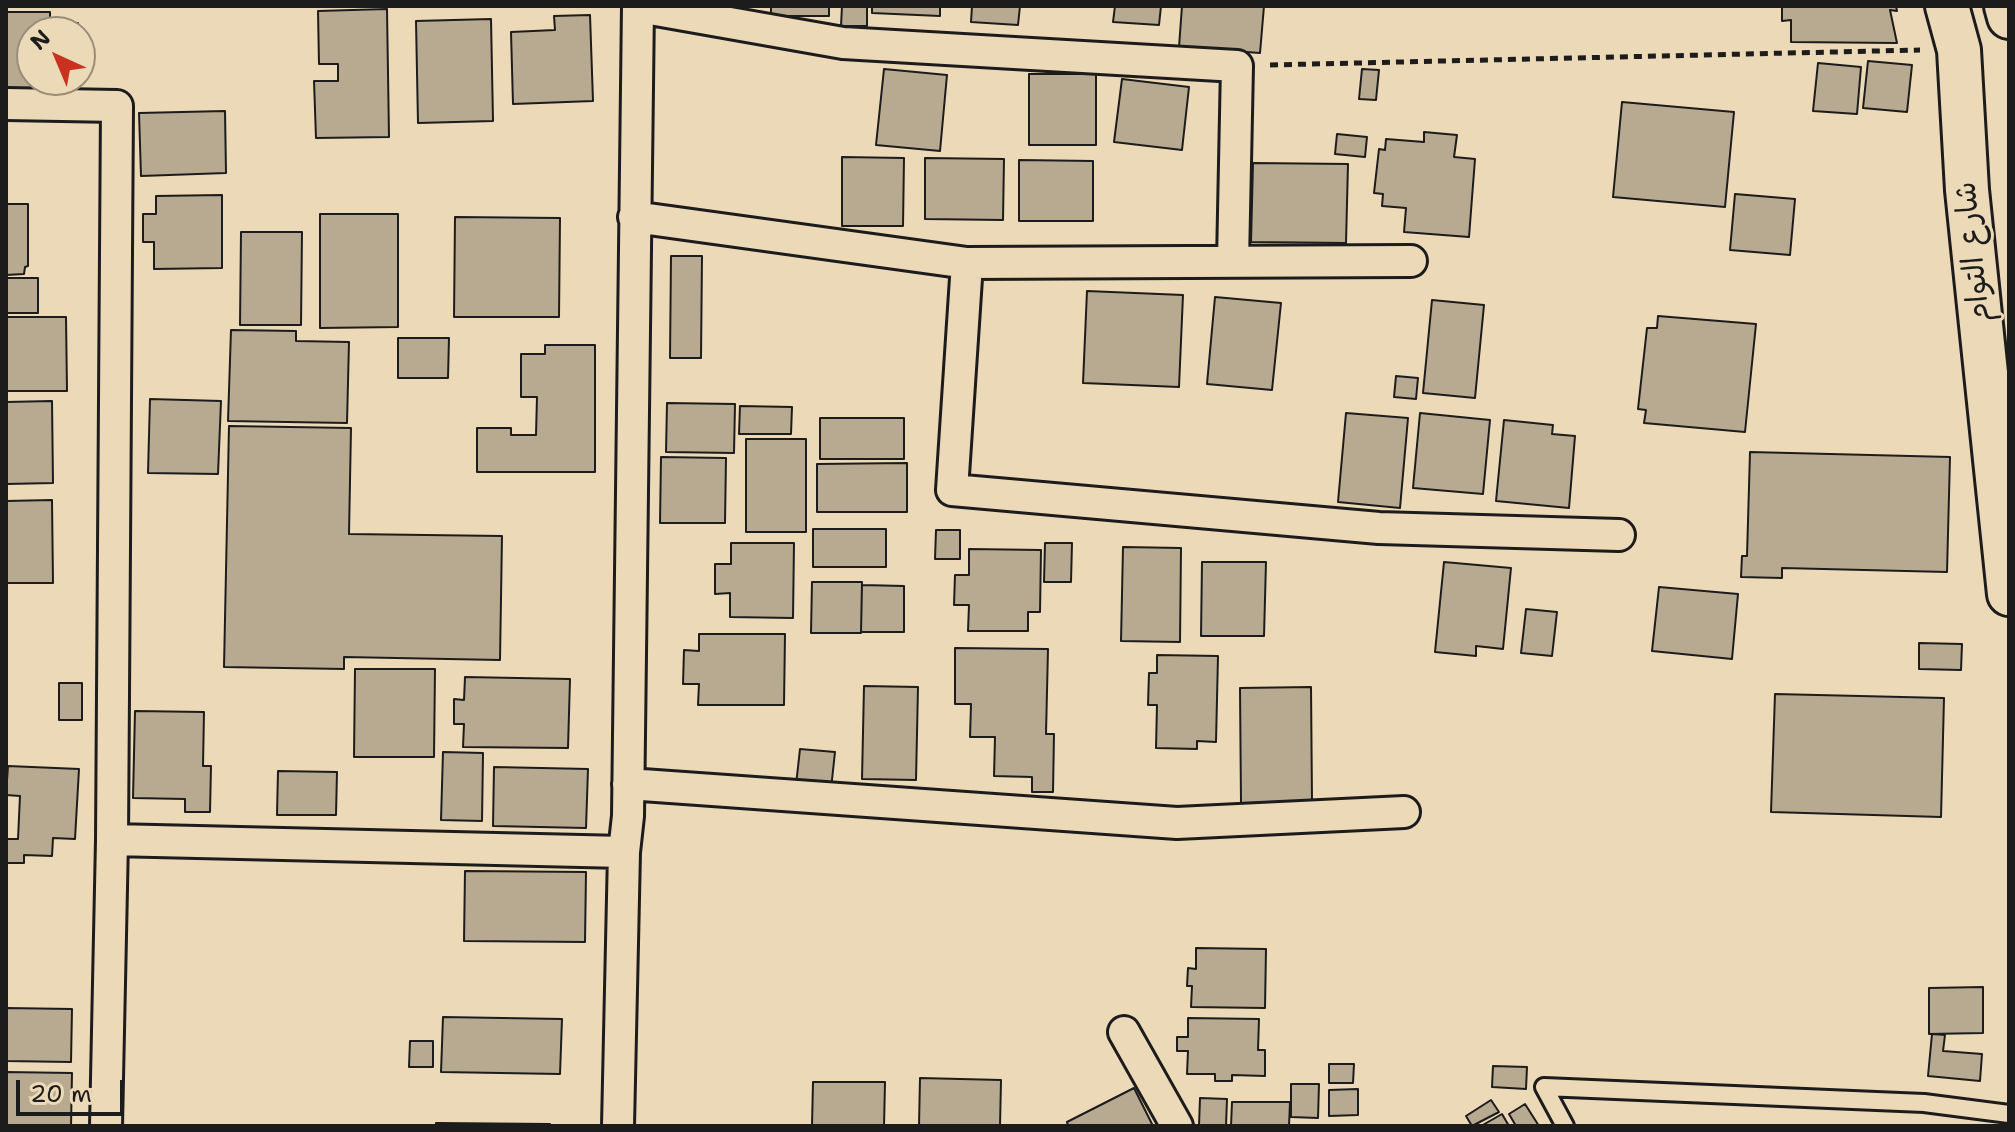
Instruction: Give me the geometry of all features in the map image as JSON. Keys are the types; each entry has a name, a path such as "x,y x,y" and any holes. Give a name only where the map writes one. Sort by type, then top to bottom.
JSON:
{"main road":[{"name":"شارع التوام","path":"1947,6 1959,50 1967,190 2009,594"},
{"path":"2006,6 2009,17"}],"street":[{"path":"618,1126 624,852 628,816 638,6 843,43 1237,66 1233,261"},
{"path":"6,104 117,106 112,840 106,1126"},
{"path":"634,217 967,263 1411,261"},
{"path":"967,263 952,490 1379,528 1619,535"},
{"path":"628,784 1177,823 1404,812"},
{"path":"112,840 624,852"},
{"path":"1124,1032 1177,1126"}],"lane":[{"path":"1565,1126 1544,1087 1924,1103 2009,1114"}],"path":[{"path":"1237,66 1959,50"}],"building":[{"path":"771,6 829,6 829,16 771,16"},
{"path":"842,6 867,6 867,26 841,26"},
{"path":"872,6 940,6 940,16 872,13"},
{"path":"972,6 1020,6 1018,25 971,22"},
{"path":"1115,6 1161,6 1159,25 1113,22"},
{"path":"1182,6 1264,6 1260,53 1179,47"},
{"path":"1782,6 1896,6 1897,11 1890,10 1897,43 1791,42 1791,20 1782,21"},
{"path":"387,9 389,137 316,138 314,81 338,81 338,64 319,64 318,11"},
{"path":"6,12 50,12 50,16 16,16 16,90 6,90"},
{"path":"590,15 593,101 513,104 511,32 555,30 554,16"},
{"path":"491,19 493,121 418,123 416,21"},
{"path":"1868,61 1912,65 1907,112 1863,108"},
{"path":"1818,63 1861,67 1857,114 1813,111"},
{"path":"884,69 947,75 940,151 876,145"},
{"path":"1362,69 1379,70 1376,100 1359,99"},
{"path":"1029,74 1096,74 1096,145 1029,145"},
{"path":"1122,79 1189,87 1182,150 1114,142"},
{"path":"1622,102 1734,112 1725,207 1613,197"},
{"path":"225,111 226,173 141,176 139,113"},
{"path":"1424,132 1457,135 1454,157 1475,159 1469,237 1404,232 1406,208 1382,206 1383,194 1374,193 1379,149 1385,150 1386,139 1424,142"},
{"path":"1337,134 1367,137 1365,157 1335,154"},
{"path":"842,157 904,158 903,226 842,226"},
{"path":"925,158 1004,159 1003,220 925,219"},
{"path":"1019,160 1093,161 1093,221 1019,221"},
{"path":"1253,163 1348,164 1346,243 1251,242"},
{"path":"1735,194 1795,199 1790,255 1730,250"},
{"path":"222,195 222,268 154,269 154,242 143,242 143,214 156,214 156,196"},
{"path":"6,204 28,204 28,266 24,274 6,275"},
{"path":"320,214 398,214 398,327 320,328"},
{"path":"455,217 560,218 559,317 454,317"},
{"path":"241,232 302,232 301,325 240,325"},
{"path":"671,256 702,256 701,358 670,358"},
{"path":"6,278 38,278 38,313 6,313"},
{"path":"1087,291 1183,295 1179,387 1083,383"},
{"path":"1215,297 1281,303 1272,390 1207,384"},
{"path":"1432,300 1484,305 1475,398 1423,393"},
{"path":"1658,316 1756,324 1745,432 1644,423 1646,410 1638,409 1647,328 1657,328"},
{"path":"6,317 66,317 67,391 6,391"},
{"path":"231,330 296,331 296,341 349,342 347,423 228,421"},
{"path":"398,338 449,338 448,378 398,378"},
{"path":"545,345 595,345 595,472 477,472 477,428 511,428 511,435 536,435 537,397 521,397 521,354 545,354"},
{"path":"1396,376 1418,378 1416,399 1394,397"},
{"path":"150,399 221,401 218,474 148,473"},
{"path":"52,401 53,483 6,484 6,402"},
{"path":"667,403 735,404 734,453 666,452"},
{"path":"740,406 792,407 791,434 739,434"},
{"path":"1346,413 1408,418 1400,508 1338,502"},
{"path":"1420,413 1490,420 1483,494 1413,488"},
{"path":"820,418 904,418 904,459 820,459"},
{"path":"1504,420 1553,425 1552,434 1575,436 1569,508 1496,501"},
{"path":"229,426 351,428 349,534 502,536 500,660 344,657 344,669 224,667"},
{"path":"746,439 806,439 806,532 746,532"},
{"path":"1750,452 1950,457 1947,572 1782,568 1782,578 1741,577 1742,556 1747,556"},
{"path":"661,457 726,458 725,523 660,523"},
{"path":"907,463 907,512 817,512 817,464"},
{"path":"52,500 53,583 6,583 6,501"},
{"path":"813,529 886,529 886,567 813,567"},
{"path":"936,530 960,530 960,559 935,559"},
{"path":"731,543 794,543 793,618 730,617 730,593 715,594 715,564 731,564"},
{"path":"1045,543 1072,543 1071,582 1044,582"},
{"path":"1123,547 1181,548 1180,642 1121,641"},
{"path":"969,549 1041,550 1040,612 1028,612 1028,631 968,631 969,605 954,605 955,575 969,575"},
{"path":"1202,562 1266,562 1264,636 1201,636"},
{"path":"1444,562 1511,568 1503,649 1476,646 1476,656 1435,652"},
{"path":"812,582 862,582 861,633 811,633"},
{"path":"862,585 904,586 904,632 861,632"},
{"path":"1659,587 1738,594 1732,659 1652,651"},
{"path":"1526,609 1557,612 1552,656 1521,653"},
{"path":"699,634 785,634 784,705 698,705 699,684 683,684 684,650 699,651"},
{"path":"1919,643 1962,644 1961,670 1919,669"},
{"path":"955,648 1048,649 1046,734 1054,734 1053,792 1032,792 1032,777 994,776 995,737 970,737 971,704 955,704"},
{"path":"1157,655 1218,656 1216,742 1197,741 1197,749 1156,748 1157,705 1148,705 1149,673 1157,673"},
{"path":"355,669 435,669 434,757 354,757"},
{"path":"465,677 570,679 568,748 463,747 464,724 454,724 454,699 464,700"},
{"path":"59,683 82,683 82,720 59,720"},
{"path":"864,686 918,687 916,780 862,779"},
{"path":"1311,687 1312,802 1241,803 1240,688"},
{"path":"1775,694 1944,698 1941,817 1771,812"},
{"path":"135,711 204,712 203,766 211,766 210,812 185,812 185,799 133,798"},
{"path":"800,749 835,752 831,789 796,785"},
{"path":"443,752 483,753 482,821 441,820"},
{"path":"8,766 79,769 75,839 53,838 52,856 24,855 24,863 6,863 6,839 18,839 20,796 6,795"},
{"path":"494,767 588,769 586,828 493,826"},
{"path":"278,771 337,772 336,815 277,815"},
{"path":"465,871 586,872 585,942 464,941"},
{"path":"1196,948 1266,949 1265,1008 1191,1007 1192,986 1187,986 1188,968 1196,969"},
{"path":"1983,987 1983,1033 1929,1034 1929,988"},
{"path":"6,1008 72,1009 71,1062 6,1061"},
{"path":"443,1017 562,1019 560,1074 441,1072"},
{"path":"1188,1018 1259,1019 1258,1050 1265,1050 1265,1076 1232,1075 1232,1081 1215,1081 1215,1074 1187,1074 1188,1051 1177,1051 1177,1037 1188,1037"},
{"path":"1932,1034 1945,1035 1943,1051 1982,1054 1980,1081 1928,1076"},
{"path":"410,1041 433,1041 433,1067 409,1067"},
{"path":"1329,1064 1354,1064 1353,1083 1329,1083"},
{"path":"1493,1066 1527,1067 1526,1089 1492,1087"},
{"path":"6,1072 72,1073 71,1126 6,1126"},
{"path":"920,1078 1001,1080 1000,1126 919,1126"},
{"path":"813,1082 885,1082 884,1126 812,1126"},
{"path":"1291,1084 1319,1084 1318,1118 1291,1117"},
{"path":"1134,1088 1153,1126 1068,1126 1067,1122"},
{"path":"1358,1089 1358,1115 1329,1116 1329,1090"},
{"path":"1200,1098 1227,1099 1226,1126 1199,1126"},
{"path":"1491,1100 1499,1112 1472,1126 1466,1116"},
{"path":"1232,1102 1290,1102 1289,1126 1231,1126"},
{"path":"1525,1104 1539,1126 1516,1126 1509,1114"},
{"path":"1502,1114 1509,1126 1481,1126"},
{"path":"436,1123 550,1124 550,1126 436,1126"}]}
